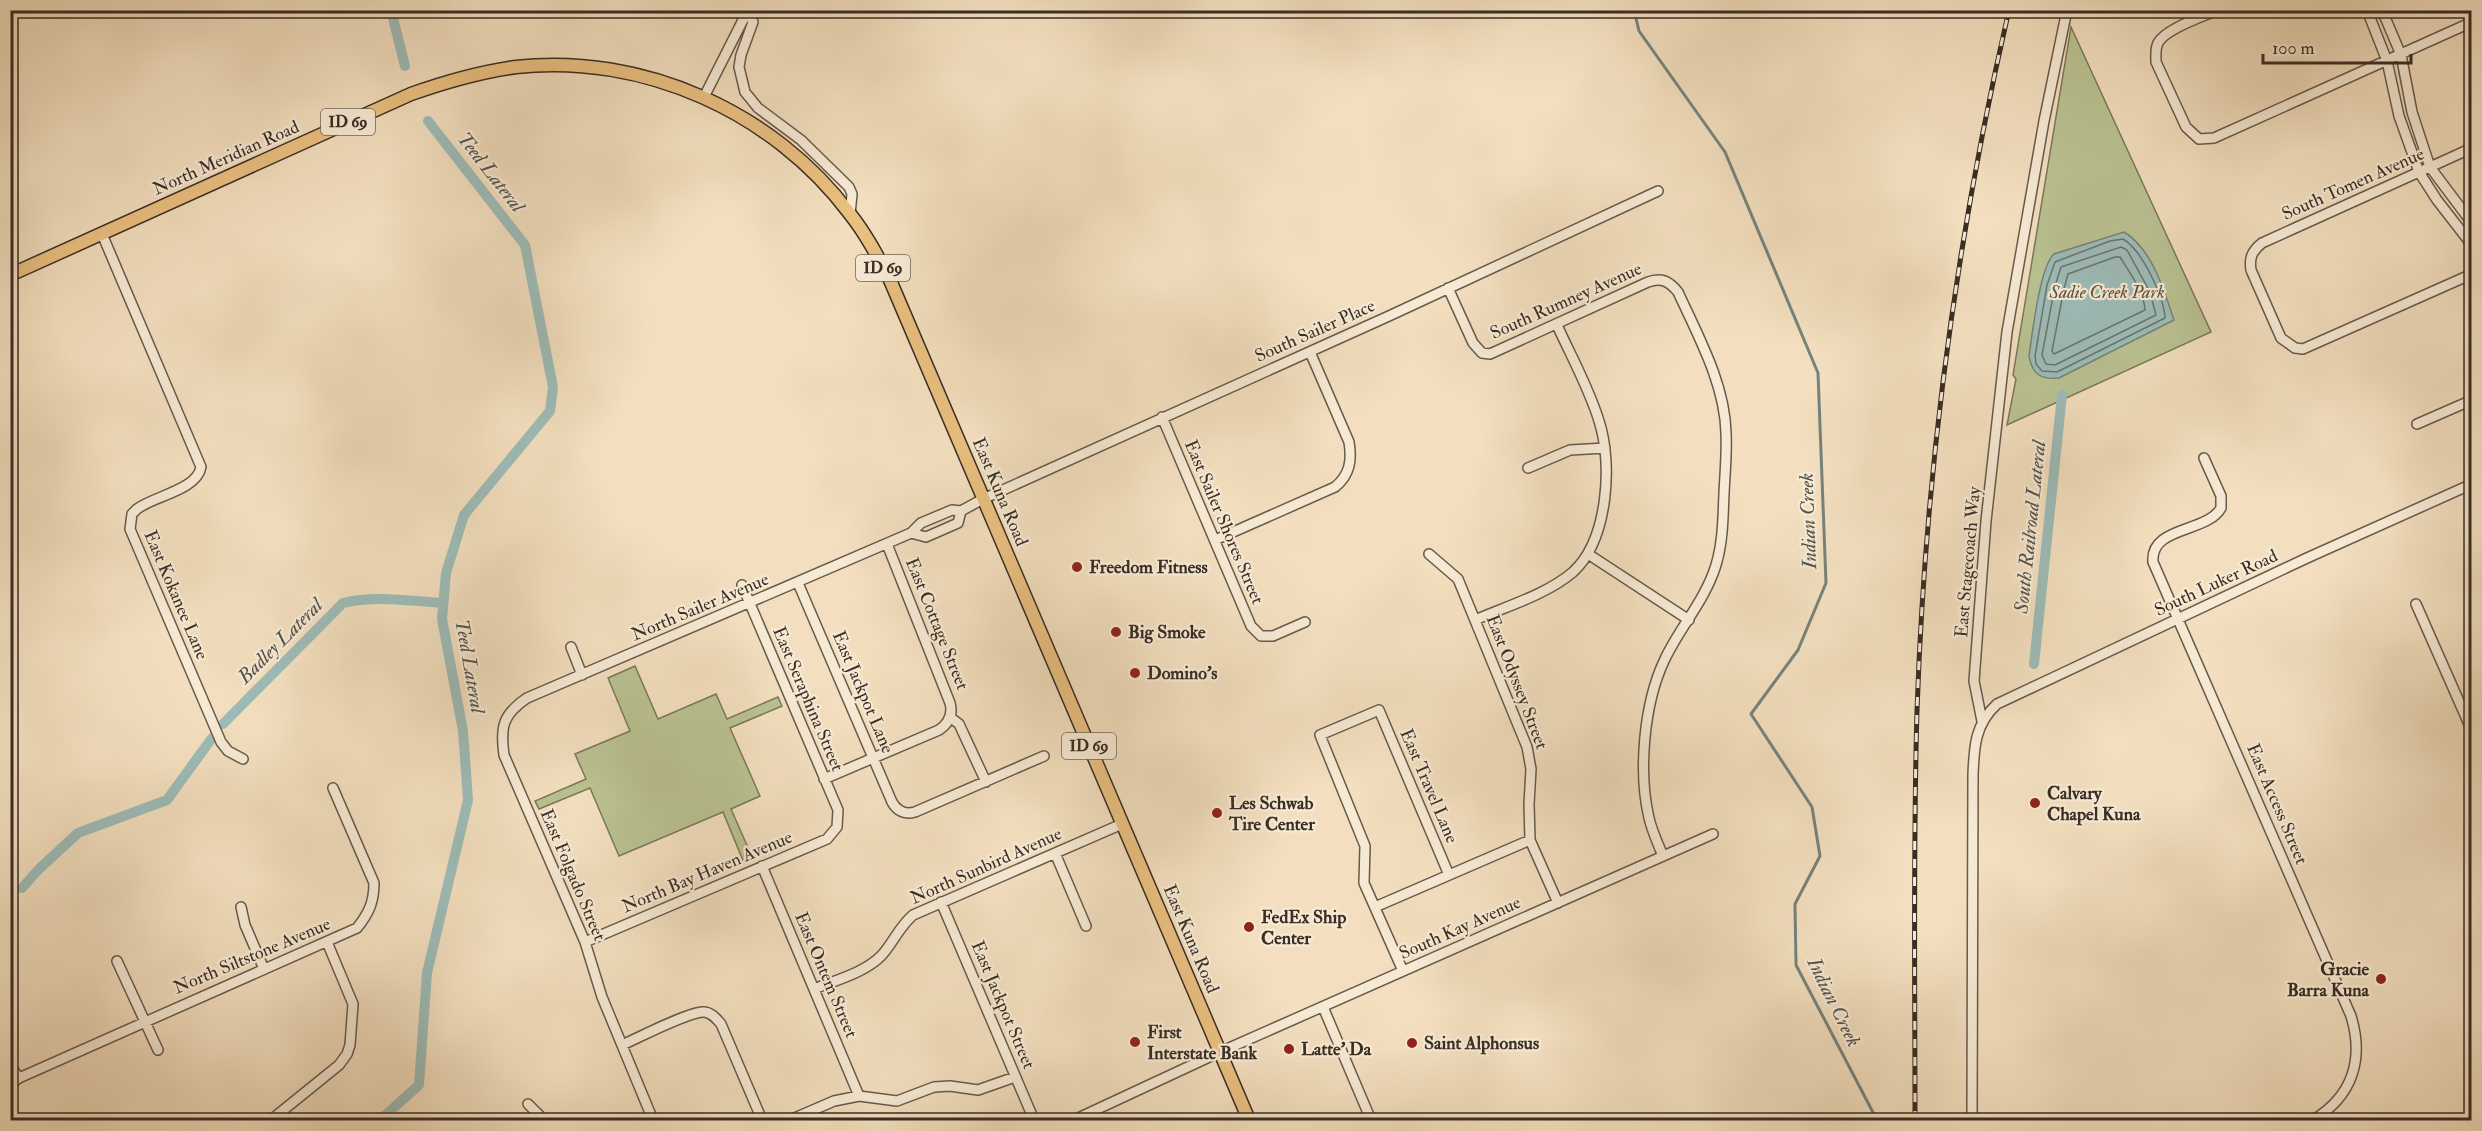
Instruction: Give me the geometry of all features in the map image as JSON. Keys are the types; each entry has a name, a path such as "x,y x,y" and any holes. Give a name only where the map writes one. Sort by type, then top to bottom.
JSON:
{"main road":[{"name":"North Meridian Road","path":"10,275 411,94 479,73 518,67 595,68 658,81 704,97"},
{"name":"East Kuna Road","path":"704,97 731,110 780,143 825,184 872,246 890,280 1220,1052"},
{"name":"ID 69","path":"1220,1052 1249,1120"}],"street":[{"name":"East Stagecoach Way","path":"1972,1120 1973,775 1974,746 1982,721 1974,681 1986,521 2007,332 2033,179 2067,10"},
{"path":"2217,10 2168,32 2157,44 2156,62 2186,127 2199,139 2214,138 2472,22"},
{"path":"2367,10 2387,61 2399,116 2420,172 2437,200 2472,245"},
{"path":"2382,10 2401,55 2412,112 2430,167 2472,223"},
{"path":"704,97 748,11"},
{"path":"748,11 753,21 739,67 745,92 758,108 801,140 849,187 852,194 850,214"},
{"name":"South Tomen Avenue","path":"2472,148 2262,243 2251,254 2251,270 2281,338 2295,348 2310,347 2472,274"},
{"name":"South Sailer Place","path":"983,499 1310,352 1658,191"},
{"name":"East Kokanee Lane","path":"102,234 201,467 199,474 190,484 136,509 132,514 130,529 221,742 228,752 243,759"},
{"name":"South Rumney Avenue","path":"1448,288 1473,343 1482,353 1498,351 1648,282 1664,280 1672,284 1678,292 1714,375 1723,404 1726,432 1722,530 1716,564 1708,588 1689,620"},
{"path":"1475,620 1556,585 1588,554 1600,526 1605,494 1605,448 1599,420 1557,325"},
{"path":"1215,540 1335,488 1349,469 1351,456 1349,442 1310,352"},
{"path":"2417,424 2472,400"},
{"name":"East Sailer Shores Street","path":"1162,417 1251,626 1261,636 1273,636 1305,622"},
{"path":"1528,468 1570,450 1605,448"},
{"name":"East Access Street","path":"2204,458 2221,496 2221,508 2215,516 2160,541 2153,549 2153,562 2351,1016 2357,1035 2352,1075 2341,1097 2329,1110 2313,1120"},
{"name":"South Luker Road","path":"1982,721 1997,704 2307,558 2472,484"},
{"name":"North Sailer Avenue","path":"506,717 516,705 527,698 798,583 911,533 921,524 952,510 961,511 983,499"},
{"name":"North Sailer Avenue","path":"911,533 926,537 958,523 961,511"},
{"name":"East Cottage Street","path":"887,544 950,702 950,717"},
{"name":"East Odyssey Street","path":"1429,554 1458,579 1527,747 1532,768 1529,804 1530,840 1558,903"},
{"path":"1588,554 1689,620 1664,661 1650,705 1645,738 1644,788 1649,819 1664,856"},
{"name":"East Jackpot Lane","path":"798,583 892,802 901,812 915,812 986,782"},
{"name":"East Seraphina Street","path":"741,585 838,810 837,827"},
{"path":"2416,604 2472,731"},
{"path":"571,647 582,675"},
{"name":"East Travel Lane","path":"1374,907 1364,883 1365,846 1320,735 1379,710 1449,875"},
{"name":"East Folgado Street","path":"506,717 501,735 504,755 585,942 602,997 653,1120"},
{"path":"824,779 939,730 950,717 959,724 986,782 1044,756"},
{"name":"North Siltstone Avenue","path":"10,1085 19,1078 144,1021 357,928 368,915 374,898 374,883 333,788"},
{"name":"North Sunbird Avenue","path":"814,989 857,972 876,961 904,923 913,915 1122,824"},
{"name":"North Bay Haven Avenue","path":"585,942 827,839 837,827"},
{"name":"South Kay Avenue","path":"1074,1120 1220,1052 1713,834"},
{"path":"1403,971 1374,907 1530,840"},
{"path":"1055,853 1086,926"},
{"name":"East Ontem Street","path":"762,866 859,1096"},
{"name":"East Jackpot Street","path":"941,902 1034,1120"},
{"path":"241,907 245,925 264,969"},
{"path":"271,1120 339,1065 347,1054 353,1004 327,942"},
{"path":"117,961 158,1050"},
{"path":"1323,1007 1371,1120"},
{"path":"622,1045 696,1014 703,1012 712,1014 721,1024 762,1120"},
{"path":"10,1065 19,1078"},
{"path":"790,1120 834,1101 859,1096 897,1101 934,1087 950,1086 978,1090 1016,1077"},
{"path":"528,1104 544,1120"}],"green space":[{"name":"Sadie Creek Park","path":"2071,27 2211,332 2007,425 2016,379 2013,375"},
{"path":"635,666 658,719 716,694 727,719 778,697 782,706 730,728 760,796 731,809 753,859 744,863 723,812 619,856 590,788 539,809 535,801 586,779 575,754 630,731 608,678"}],"water":[{"path":"2124,232 2134,239 2156,271 2174,320 2059,378 2042,377 2032,367 2029,356 2037,302 2049,261 2054,254"}],"waterway":[{"name":"Teed Lateral","path":"391,10 405,66"},
{"name":"Indian Creek","path":"1634,10 1639,31 1725,152 1818,373 1826,583 1798,650 1751,714 1812,807 1820,856 1795,904 1796,965 1877,1120"},
{"name":"Teed Lateral","path":"380,1120 419,1085 427,973 468,800 463,731 442,619 446,573 464,515 550,411 553,387 525,245 428,121"},
{"name":"South Railroad Lateral","path":"2034,664 2062,395"},
{"name":"Badley Lateral","path":"223,724 343,603 368,599 443,603"},
{"name":"Badley Lateral","path":"22,888 78,833 167,800 212,738"}],"railway":[{"path":"1915,1120 1917,711 1927,535 1946,358 1959,270 1973,183 2009,10"}],"place":[{"name":"Freedom Fitness","path":"1077,567"},
{"name":"Big Smoke","path":"1116,632"},
{"name":"Domino's","path":"1135,673"},
{"name":"Calvary Chapel Kuna","path":"2035,803"},
{"name":"Les Schwab Tire Center","path":"1217,813"},
{"name":"FedEx Ship Center","path":"1249,927"},
{"name":"Gracie Barra Kuna","path":"2381,979"},
{"name":"First Interstate Bank","path":"1135,1042"},
{"name":"Saint Alphonsus","path":"1412,1043"},
{"name":"Latte' Da","path":"1289,1049"}]}
